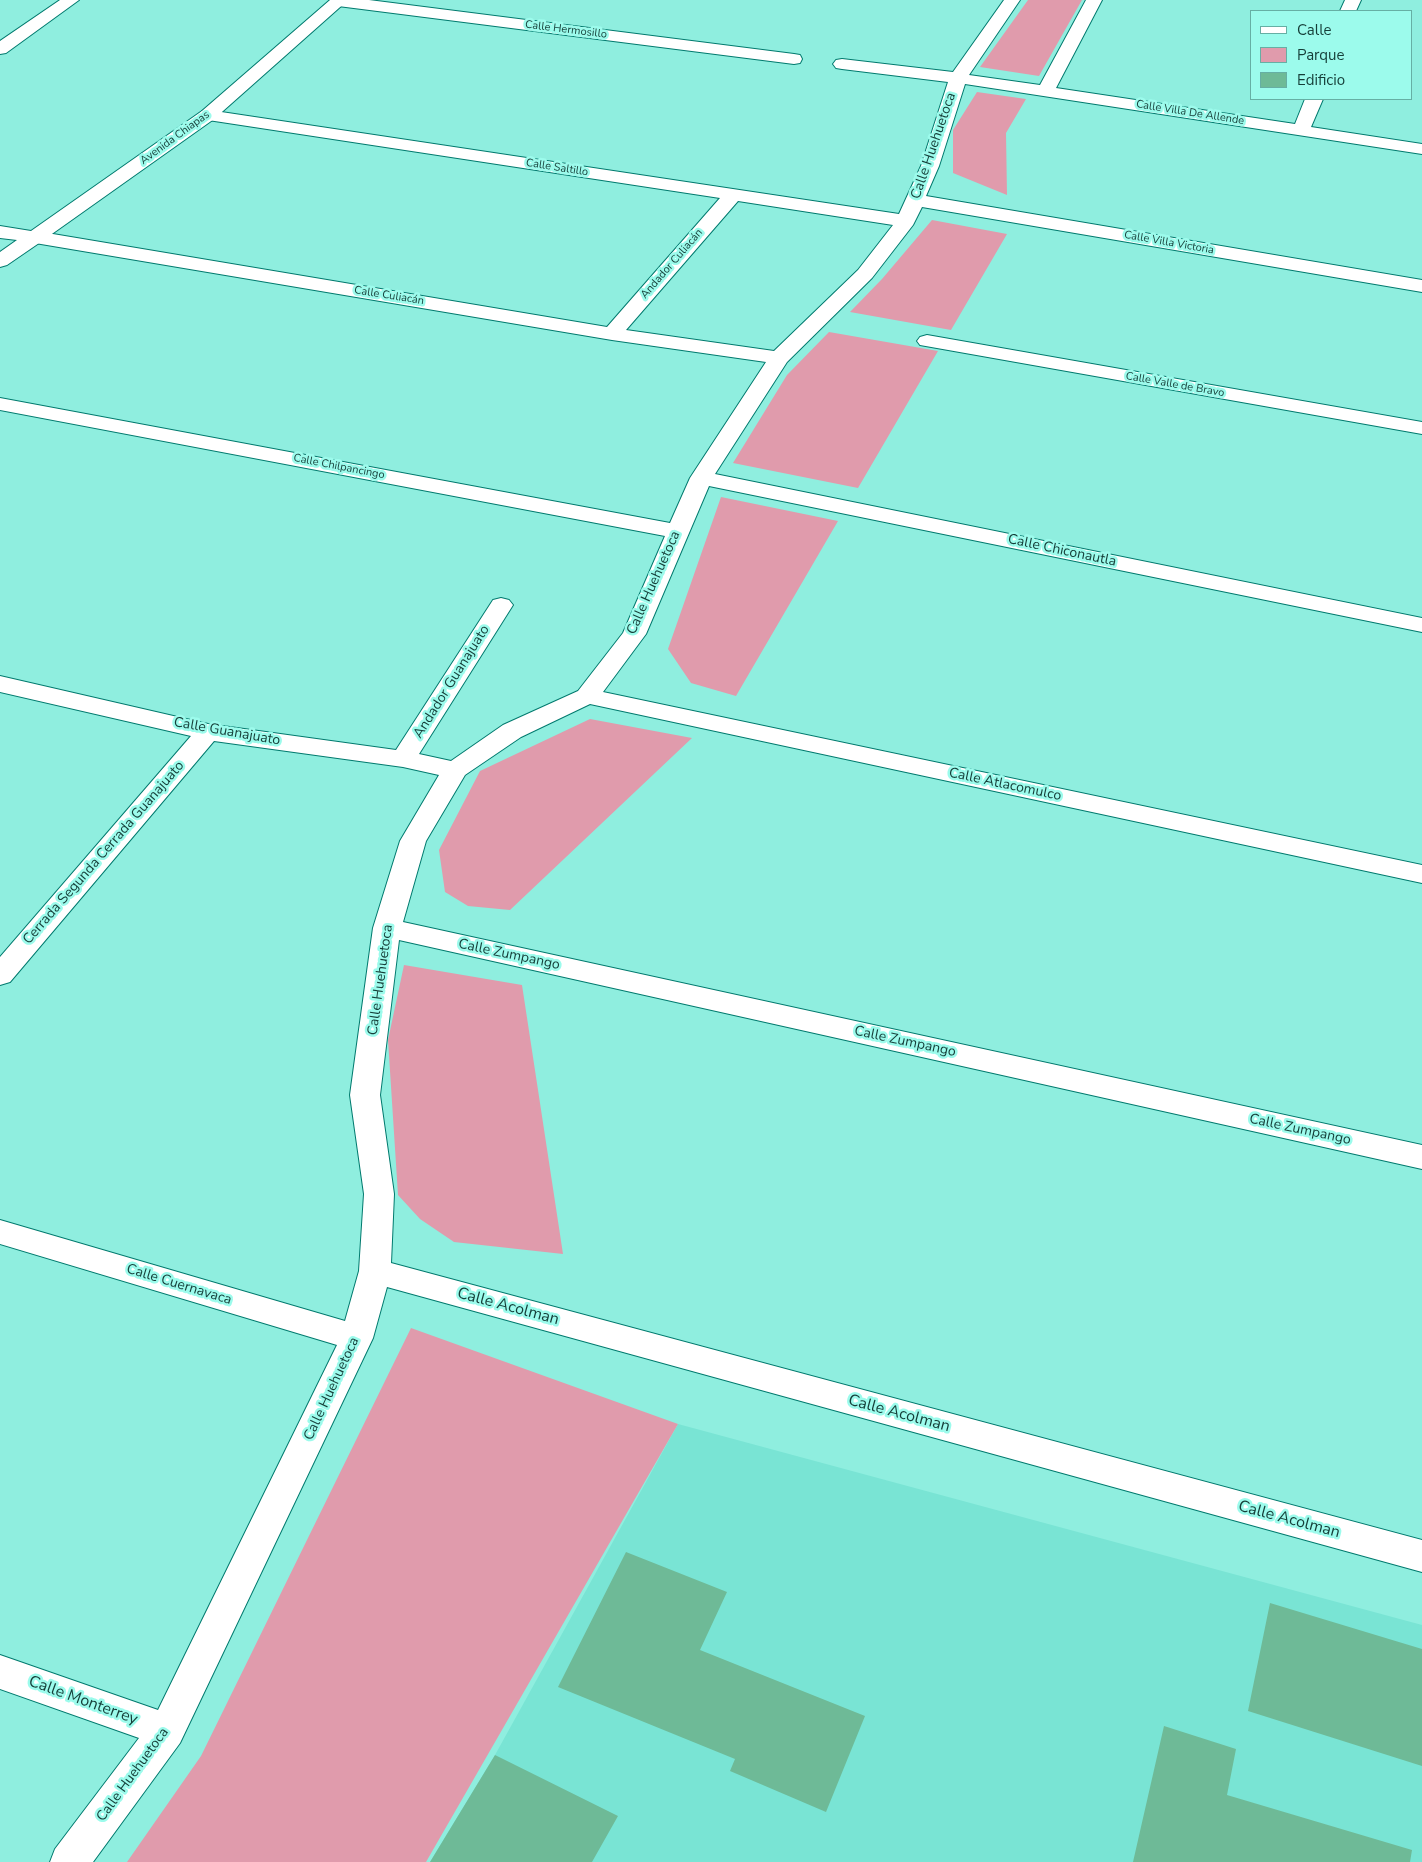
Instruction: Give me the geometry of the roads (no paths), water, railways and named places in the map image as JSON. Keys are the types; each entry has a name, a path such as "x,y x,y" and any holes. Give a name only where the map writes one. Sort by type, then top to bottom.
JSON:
{"street":[{"path":"0,49 71,0"},
{"name":"Calle Huehuetoca","path":"70,1862 167,1731 357,1338 375,1271 378,1194 365,1095 387,928 413,841 456,770 512,731 587,696 634,634 701,478 779,358 865,274 911,210 930,166 958,78 1012,0"},
{"path":"1046,91 1094,0"},
{"name":"Calle Hermosillo","path":"339,1 794,59"},
{"name":"Avenida Chiapas","path":"0,261 208,115 339,1"},
{"path":"842,64 958,78"},
{"name":"Calle Villa De Allende","path":"958,78 1422,149"},
{"path":"1301,130 1314,100"},
{"name":"Calle Saltillo","path":"208,115 732,195 911,210"},
{"name":"Andador Culiacán","path":"612,334 732,195"},
{"name":"Calle Villa Victoria","path":"911,210 1422,286"},
{"name":"Calle Culiacán","path":"0,232 612,334 779,358"},
{"name":"Calle Valle de Bravo","path":"927,341 1422,428"},
{"name":"Calle Chilpancingo","path":"0,404 678,531"},
{"name":"Calle Chiconautla","path":"701,478 1422,625"},
{"name":"Andador Guanajuato","path":"404,759 501,605"},
{"name":"Calle Guanajuato","path":"0,684 208,732 404,759 456,770"},
{"name":"Calle Atlacomulco","path":"587,696 1422,874"},
{"name":"Cerrada Segunda Cerrada Guanajuato","path":"0,975 208,732"},
{"name":"Calle Zumpango","path":"387,928 1422,1156"},
{"name":"Calle Cuernavaca","path":"0,1232 357,1338"},
{"name":"Calle Acolman","path":"375,1271 1422,1556"},
{"name":"Calle Monterrey","path":"0,1672 167,1731"}]}
